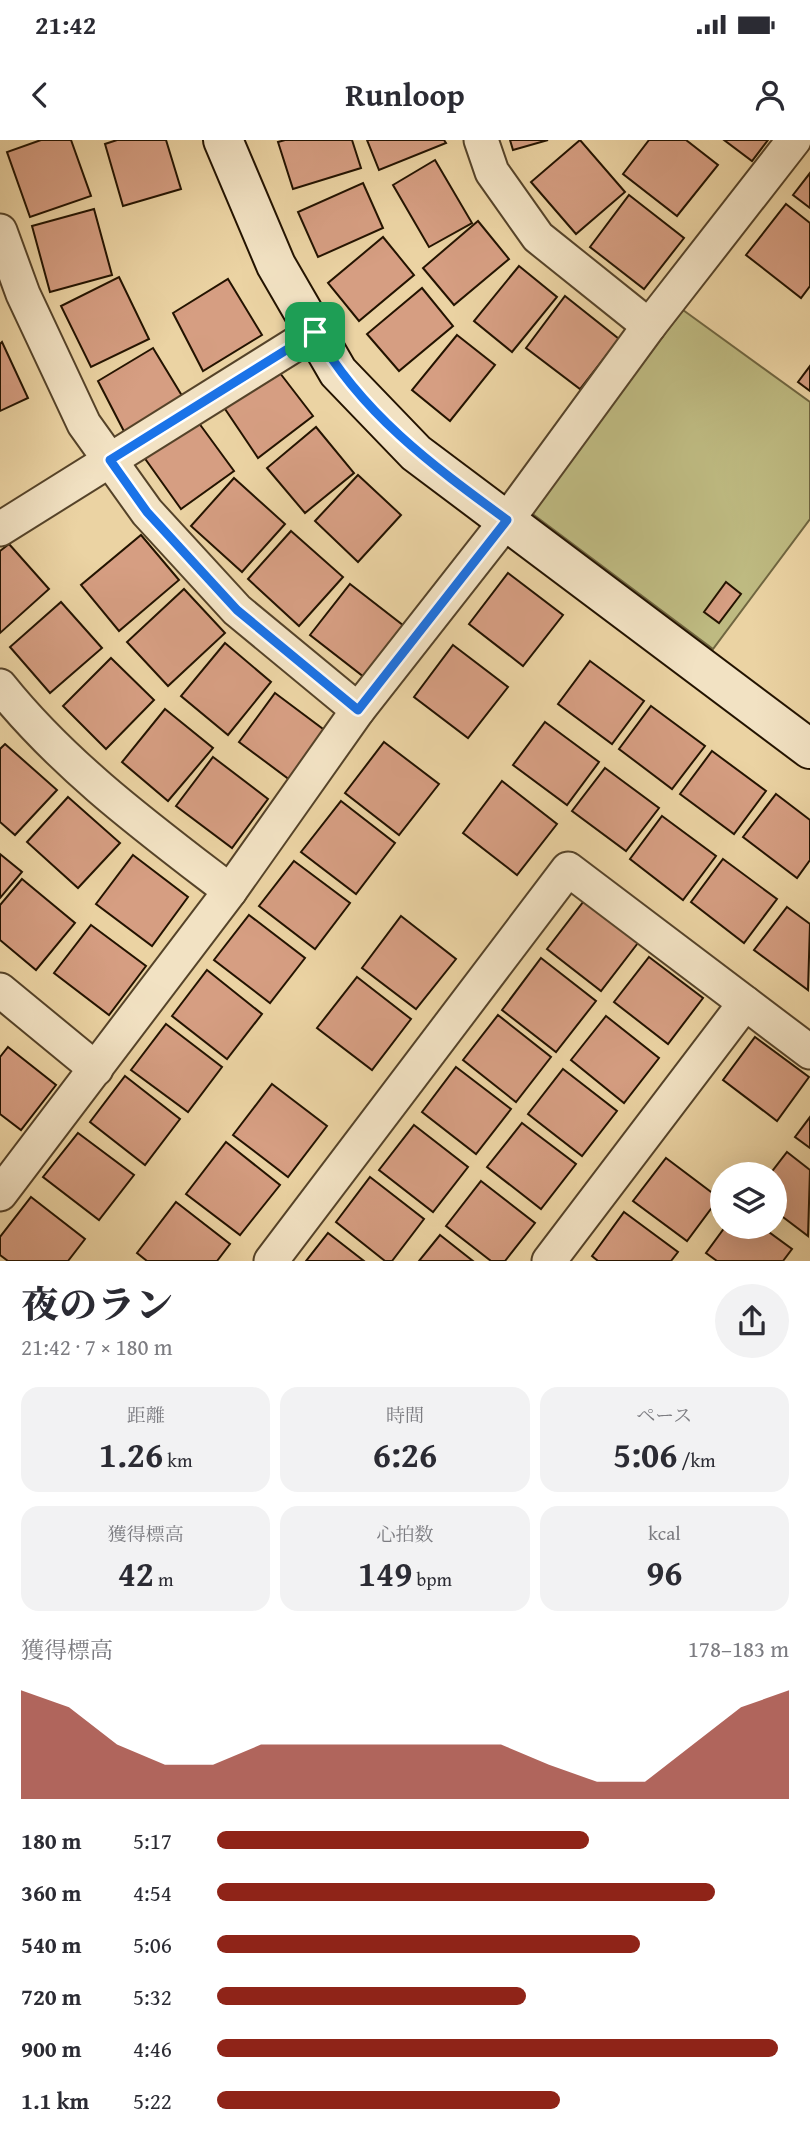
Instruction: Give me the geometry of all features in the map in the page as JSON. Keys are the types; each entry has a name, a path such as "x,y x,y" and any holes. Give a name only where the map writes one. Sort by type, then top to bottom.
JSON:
{"street":[{"path":"223,140 276,265 338,372 416,453 810,749"},
{"path":"481,140 492,172 538,237 649,326"},
{"path":"0,1194 230,891 358,710 507,520 649,326 794,140"},
{"path":"0,231 23,294 84,424 147,512 237,610 358,710"},
{"path":"0,528 315,332"},
{"path":"0,685 25,717 114,803 230,891"},
{"path":"271,1261 568,869 810,1052"},
{"path":"0,990 96,1069"},
{"path":"549,1261 745,1003"}],"shaded area":[{"path":"683,310 810,402 810,519 713,649 530,512"}],"building":[{"path":"41,140 71,140 91,196 30,217 7,152"},
{"path":"117,140 166,140 181,189 123,206 105,144"},
{"path":"352,140 361,168 293,189 278,142"},
{"path":"367,140 444,140 446,143 379,170"},
{"path":"510,140 548,140 513,150"},
{"path":"580,140 625,192 576,234 531,182"},
{"path":"649,140 686,140 718,165 677,216 623,174"},
{"path":"724,140 768,140 752,161"},
{"path":"435,160 472,223 429,247 393,185"},
{"path":"810,173 810,208 793,195"},
{"path":"363,183 383,228 318,257 298,212"},
{"path":"629,195 684,238 644,289 590,247"},
{"path":"786,204 810,223 810,286 801,298 746,255"},
{"path":"94,209 112,275 50,292 32,226"},
{"path":"478,221 509,259 454,305 423,268"},
{"path":"383,237 414,275 359,321 328,283"},
{"path":"519,266 557,297 512,352 474,321"},
{"path":"119,277 149,339 91,367 61,306"},
{"path":"228,279 262,335 203,371 173,313"},
{"path":"422,288 453,326 399,371 367,334"},
{"path":"565,296 619,339 580,389 526,348"},
{"path":"457,335 495,365 450,421 412,390"},
{"path":"2,342 28,398 0,411 0,344"},
{"path":"153,348 187,404 128,439 98,381"},
{"path":"273,364 313,416 258,458 221,403"},
{"path":"810,366 810,391 798,382"},
{"path":"193,415 234,471 181,509 141,453"},
{"path":"316,427 354,473 305,513 267,468"},
{"path":"358,475 401,515 358,562 315,521"},
{"path":"234,478 285,524 242,572 191,526"},
{"path":"291,531 343,577 299,626 248,579"},
{"path":"141,535 179,580 119,631 81,585"},
{"path":"9,544 49,589 0,633 0,551"},
{"path":"508,573 563,615 523,666 469,624"},
{"path":"726,582 741,594 719,623 704,612"},
{"path":"350,584 404,626 364,677 310,635"},
{"path":"184,589 225,633 168,686 127,642"},
{"path":"61,602 102,648 50,693 10,647"},
{"path":"225,643 271,682 228,735 181,696"},
{"path":"453,645 508,687 468,738 414,697"},
{"path":"111,658 154,700 106,749 63,706"},
{"path":"590,661 644,701 612,744 558,704"},
{"path":"275,693 331,735 294,783 239,742"},
{"path":"651,706 705,746 672,789 619,749"},
{"path":"165,709 213,748 168,801 122,762"},
{"path":"545,722 599,762 567,805 513,765"},
{"path":"384,742 439,784 399,835 345,793"},
{"path":"5,744 57,790 15,835 0,822 0,749"},
{"path":"712,751 766,791 734,834 680,794"},
{"path":"213,757 268,799 232,848 176,806"},
{"path":"605,768 659,808 626,851 572,811"},
{"path":"502,781 557,824 517,875 463,833"},
{"path":"776,794 810,820 810,860 797,878 743,837"},
{"path":"68,797 120,843 78,888 27,842"},
{"path":"341,801 395,843 356,894 301,852"},
{"path":"662,816 716,856 683,900 630,859"},
{"path":"0,854 22,872 0,898"},
{"path":"133,855 188,897 152,946 96,904"},
{"path":"723,859 777,899 744,943 691,902"},
{"path":"294,861 350,903 315,949 259,906"},
{"path":"22,879 75,923 36,970 0,940 0,905"},
{"path":"587,897 641,939 601,991 547,949"},
{"path":"787,907 810,924 808,990 754,950"},
{"path":"249,915 305,958 270,1003 214,960"},
{"path":"401,916 456,959 416,1009 362,968"},
{"path":"91,925 146,966 109,1015 54,973"},
{"path":"649,957 703,998 668,1044 614,1002"},
{"path":"541,958 596,1001 556,1052 502,1010"},
{"path":"207,970 262,1014 227,1059 172,1016"},
{"path":"357,977 411,1019 372,1070 317,1028"},
{"path":"498,1015 551,1057 516,1102 463,1060"},
{"path":"606,1016 659,1058 624,1103 571,1060"},
{"path":"166,1024 222,1067 188,1112 131,1070"},
{"path":"755,1037 809,1077 777,1121 723,1080"},
{"path":"8,1047 56,1085 21,1130 0,1114 0,1057"},
{"path":"456,1067 511,1109 476,1154 422,1112"},
{"path":"563,1069 617,1111 582,1156 528,1114"},
{"path":"125,1076 180,1119 145,1165 90,1122"},
{"path":"272,1084 327,1126 288,1177 233,1135"},
{"path":"810,1117 810,1148 795,1137"},
{"path":"522,1123 576,1164 541,1209 487,1167"},
{"path":"414,1125 468,1167 433,1212 379,1170"},
{"path":"78,1133 134,1175 99,1220 43,1177"},
{"path":"226,1142 280,1185 240,1235 186,1194"},
{"path":"787,1152 810,1170 808,1236 787,1220 787,1162 779,1162"},
{"path":"666,1158 710,1191 710,1210 687,1241 633,1201"},
{"path":"370,1177 424,1219 392,1261 385,1261 336,1222"},
{"path":"481,1181 535,1223 505,1261 491,1261 446,1226"},
{"path":"31,1197 85,1239 68,1261 8,1261 0,1255 0,1237"},
{"path":"176,1202 230,1244 217,1261 147,1261 137,1253"},
{"path":"624,1212 678,1252 671,1261 598,1261 592,1256"},
{"path":"328,1233 364,1261 306,1261"},
{"path":"440,1235 473,1261 419,1261"},
{"path":"716,1239 778,1239 792,1249 783,1261 717,1261 706,1253"}],"route":[{"path":"315,332 338,372 416,453 507,520 358,710 237,610 147,512 110,460 315,332"}]}
